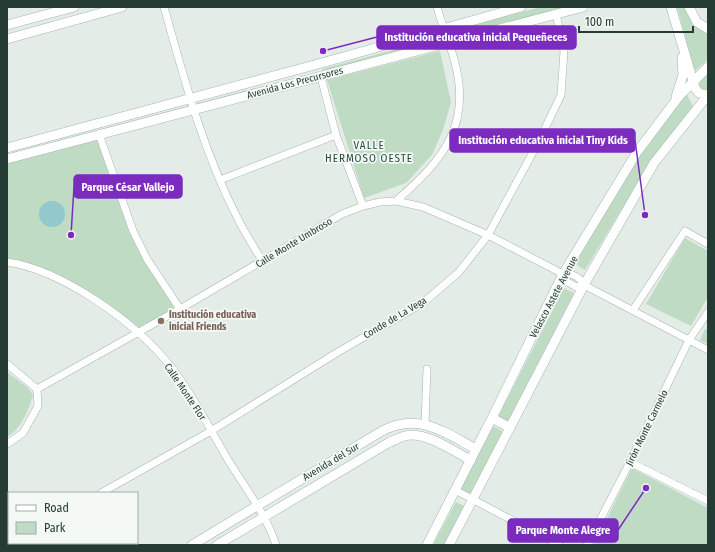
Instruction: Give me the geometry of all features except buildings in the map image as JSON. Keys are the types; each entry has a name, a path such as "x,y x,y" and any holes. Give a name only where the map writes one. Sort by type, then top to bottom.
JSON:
{"street":[{"path":"7,25 74,7"},
{"path":"7,38 108,9 122,7"},
{"path":"164,7 190,99 220,180 237,217 263,262"},
{"path":"396,201 422,179 436,163 452,137 459,113 460,94 458,77 437,7"},
{"name":"Avenida Los Precursores","path":"7,148 521,7"},
{"name":"Avenida Los Precursores","path":"7,159 583,7"},
{"path":"671,7 696,90 708,95"},
{"path":"689,7 697,22 708,28"},
{"name":"Conde de La Vega","path":"103,492 211,431 338,352 423,303 459,272 488,235 538,143 561,95 564,52 556,14"},
{"path":"671,107 683,75 682,56 677,28"},
{"name":"Velasco Astete Avenue","path":"427,545 564,274 637,152 671,107 708,66"},
{"path":"321,77 336,135 363,206"},
{"name":"Velasco Astete Avenue","path":"449,545 584,285 654,163 708,95"},
{"path":"99,134 133,231 147,259 180,309"},
{"path":"220,180 336,135"},
{"path":"406,192 411,204"},
{"name":"Calle Monte Umbroso","path":"37,389 263,262 342,214 363,206 396,201 423,207 488,235 564,274 569,274 581,279 584,285 708,350"},
{"path":"633,310 685,231 708,244"},
{"name":"Calle Monte Flor","path":"7,262 43,272 69,284 95,299 138,333 168,363 191,396 263,518 276,545"},
{"name":"Jirón Monte Carmelo","path":"588,545 689,340 708,312"},
{"path":"7,364 37,389 38,406 23,433 7,444"},
{"path":"424,424 427,369"},
{"path":"492,418 510,427"},
{"name":"Avenida del Sur","path":"192,545 388,428 410,422 424,424 476,449"},
{"name":"Avenida del Sur","path":"217,545 388,443 406,436 419,436 430,440 471,460"},
{"path":"630,462 708,501"},
{"path":"455,490 558,545"}],"green space":[{"path":"541,7 567,7 461,34 459,28"},
{"path":"677,7 686,7 708,32 708,59 695,71"},
{"path":"434,39 434,43 322,72 322,69"},
{"path":"440,51 451,102 443,130 432,155 406,183 364,198 327,80"},
{"path":"708,73 708,89 703,91 699,85 700,81"},
{"path":"686,93 693,106 648,165 585,270 575,264 639,156"},
{"path":"97,138 122,211 174,308 138,329 108,306 77,286 43,270 7,259 7,162"},
{"path":"685,238 708,251 708,297 691,326 646,304"},
{"path":"564,288 574,293 508,422 498,417"},
{"path":"705,329 708,330 708,344 700,340"},
{"path":"7,372 27,387 33,395 24,419 12,434 7,437"},
{"path":"493,426 504,432 469,496 459,490"},
{"path":"632,468 708,508 708,545 594,545"},
{"path":"456,502 466,507 446,545 433,545"}],"water":[{"path":"52,201 61,205 65,214 61,223 52,227 43,223 39,214 43,205"}],"place":[{"name":"Institución educativa inicial Pequeñeces","path":"323,51"},
{"name":"Institución educativa inicial Tiny Kids","path":"645,215"},
{"name":"Parque César Vallejo","path":"71,235"},
{"name":"Institución educativa inicial Friends","path":"161,321"},
{"name":"Parque Monte Alegre","path":"646,488"}],"district":[{"name":"VALLE HERMOSO OESTE","path":"369,151"}]}
